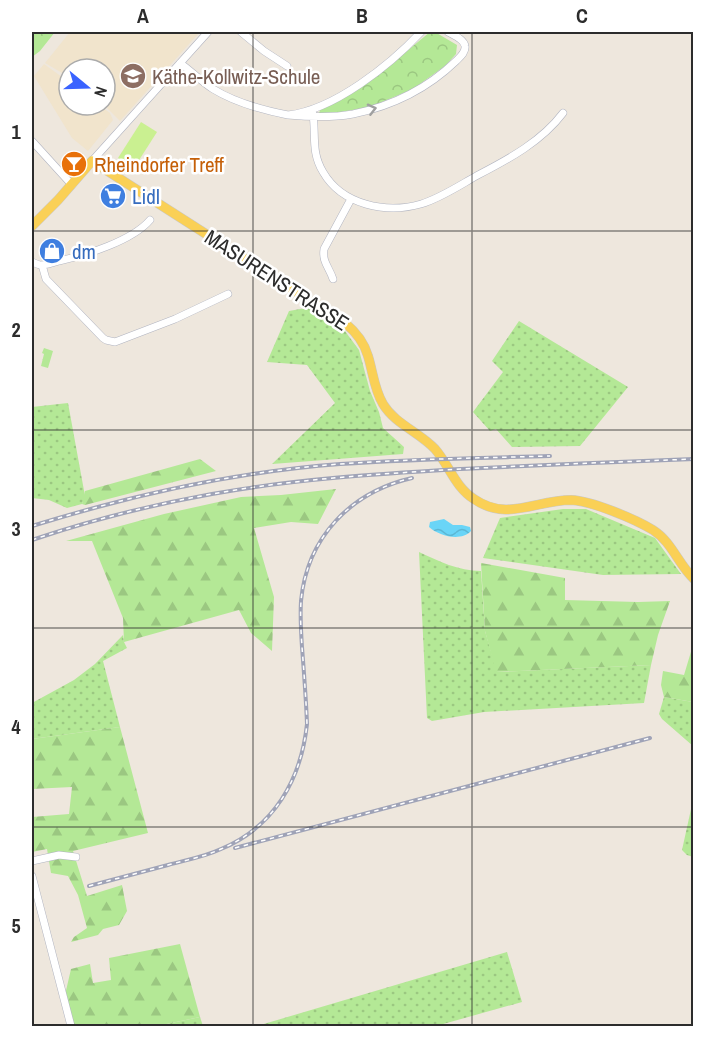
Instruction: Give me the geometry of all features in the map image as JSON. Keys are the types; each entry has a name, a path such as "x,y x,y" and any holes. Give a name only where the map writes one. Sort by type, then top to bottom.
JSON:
{"main road":[{"path":"33,222 45,214 92,161"},
{"name":"MASURENSTRASSE","path":"92,161 345,322 364,345 377,392 388,411 432,446 459,486 474,500 494,508 509,510 555,501 583,501 609,510 646,526 658,534 693,579"}],"street":[{"path":"92,161 207,32"},
{"path":"241,32 287,66"},
{"path":"288,115 299,114 344,94 378,72 421,32"},
{"path":"180,63 212,88 232,99 262,109 314,118 348,115 387,105 417,91 450,67 462,55 465,44 448,32"},
{"path":"312,109 314,144 324,175 351,199 378,207 397,208 430,201 497,165 532,143 563,113"},
{"path":"32,141 72,185"},
{"path":"333,279 324,261 324,249 351,199"},
{"path":"32,262 42,265 74,258 122,240 145,227 150,220"},
{"path":"42,265 46,279 103,338 110,342 159,326 228,294"},
{"path":"32,861 59,855 76,857"},
{"path":"32,876 71,1026"}],"shaded area":[{"name":"Käthe-Kollwitz-Schule","path":"70,32 197,32 198,34 120,121 116,117 117,57 57,57 57,70 45,63"},
{"path":"44,64 57,73 57,114 34,76"},
{"path":"59,117 112,117 113,120 88,151 72,138"}],"green space":[{"path":"32,32 55,32 40,51 32,57"},
{"path":"430,32 435,32 457,45 456,54 445,66 413,89 370,107 323,115 319,113 321,108 390,65"},
{"path":"141,122 157,132 134,168 118,158"},
{"path":"317,306 342,327 359,350 383,428 404,447 403,454 272,464 335,403 307,365 267,362 289,311"},
{"path":"519,321 628,387 580,446 512,447 496,429 490,431 473,412 503,372 492,361"},
{"path":"44,348 53,351 48,368 41,366"},
{"path":"68,403 85,496 82,504 67,508 49,500 32,498 32,407"},
{"path":"200,459 216,471 82,504 85,491"},
{"path":"336,489 318,524 291,522 254,528 274,597 272,651 251,633 239,610 124,642 123,618 92,541 66,541 164,514 241,497"},
{"path":"563,509 586,509 655,538 681,574 603,575 483,558 500,518"},
{"path":"419,552 457,567 481,571 485,631 497,672 651,665 644,703 484,712 432,721 427,718"},
{"path":"481,563 565,578 565,600 670,601 658,635 651,665 496,672 485,631"},
{"path":"123,635 127,648 103,661 120,727 32,739 32,703 74,680 95,664"},
{"path":"693,645 693,702 664,697 661,685 663,671 684,675"},
{"path":"664,697 693,702 693,746 659,714"},
{"path":"120,727 148,833 73,851 87,896 122,885 127,911 119,925 103,929 98,935 71,942 87,928 78,895 68,876 51,873 47,849 32,852 32,817 69,814 72,787 32,789 32,739"},
{"path":"693,800 693,857 682,850"},
{"path":"180,944 200,1017 157,1026 73,1026 65,995 71,969 90,964 93,983 111,980 109,958"},
{"path":"507,952 522,1002 436,1026 257,1026"},
{"path":"200,1017 203,1026 157,1026"}],"water":[{"path":"444,519 453,525 470,527 471,531 456,537 438,533 429,527 430,522"}],"railway":[{"path":"32,526 108,504 184,486 262,473 366,462 550,456"},
{"path":"32,540 144,508 274,484 461,469 694,459"},
{"path":"89,886 215,852 240,840 270,815 291,782 304,745 307,724 301,601 312,557 336,521 352,506 370,494 412,478"},
{"path":"235,848 650,738"}],"place":[{"name":"Käthe-Kollwitz-Schule","path":"133,76"},
{"name":"Rheindorfer Treff","path":"74,164"},
{"name":"Lidl","path":"113,196"},
{"name":"dm","path":"52,251"}]}
